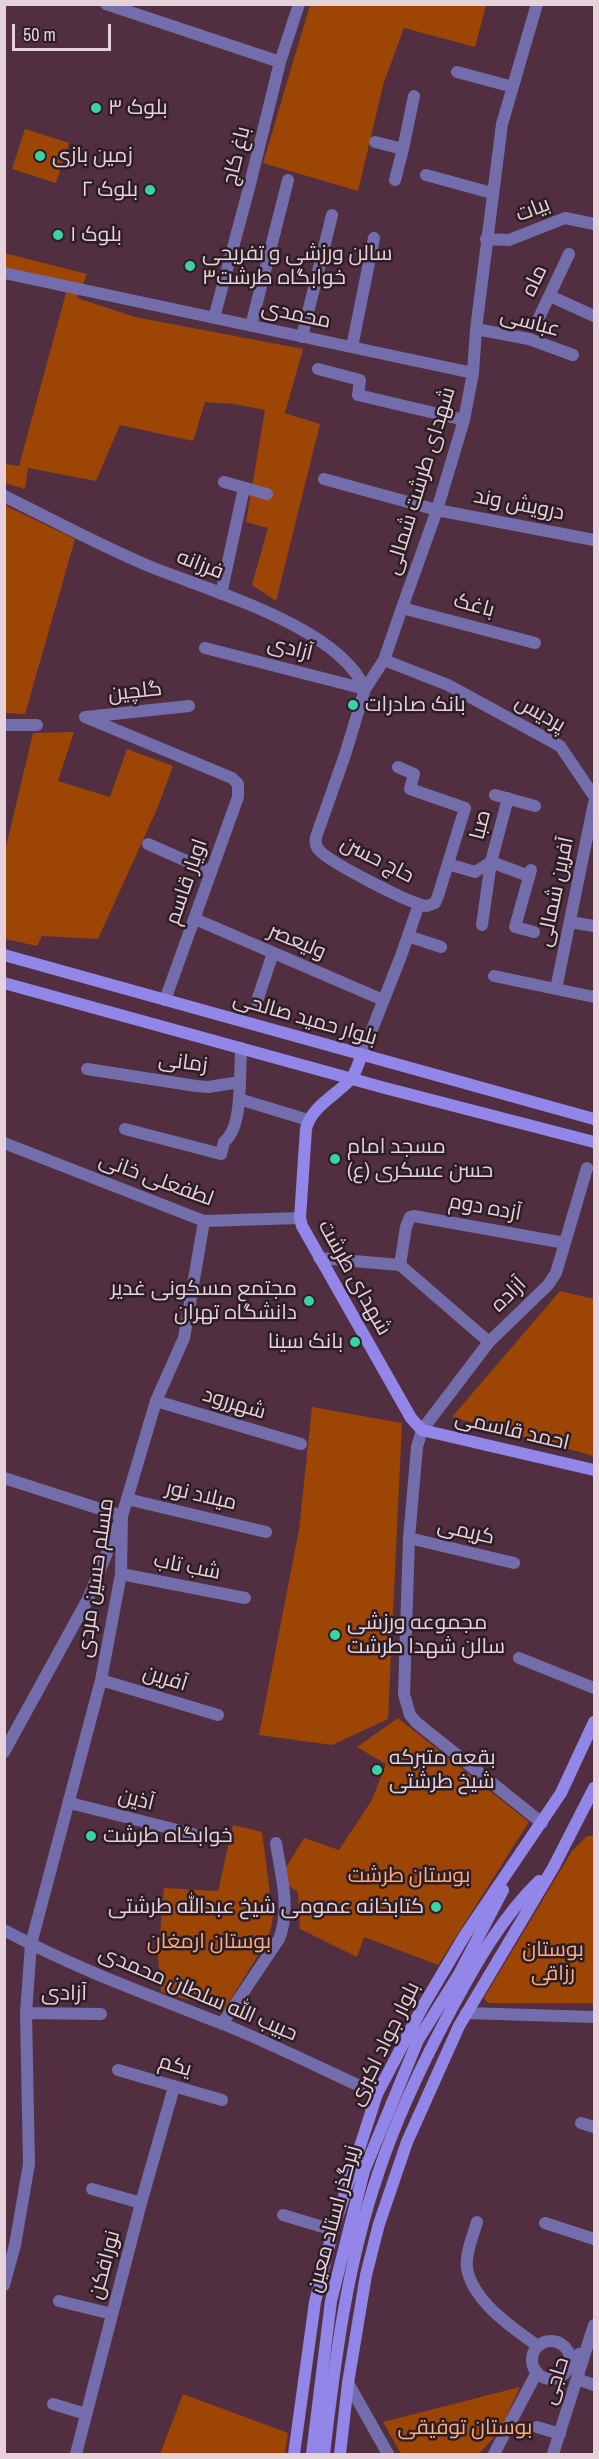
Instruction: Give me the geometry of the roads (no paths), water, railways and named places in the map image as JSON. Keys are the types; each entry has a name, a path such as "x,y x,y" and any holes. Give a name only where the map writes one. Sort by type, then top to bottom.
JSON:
{"main road":[{"name":"بلوار حمید صالحی","path":"4,955 594,1119"},
{"name":"بلوار حمید صالحی","path":"4,983 594,1142"},
{"path":"308,1120 352,1078 362,1055"},
{"name":"شهدای طرشت","path":"308,1120 300,1218 319,1258 411,1418 422,1430"},
{"name":"احمد قاسمی","path":"422,1430 594,1470"},
{"name":"بلوار جواد اکبری","path":"294,2454 315,2302 333,2230 377,2094 423,2006 465,1935 542,1823 577,1762 594,1722"},
{"path":"340,2454 348,2383 366,2275 385,2204 407,2142 466,2013 553,1868 594,1788"},
{"name":"زیرگذر استاد معین","path":"312,2454 331,2301 364,2171 418,2040 480,1937 524,1849"},
{"name":"زیرگذر استاد معین","path":"324,2454 349,2281 377,2174 395,2126 410,2090 466,1982 518,1901 553,1868"}],"street":[{"path":"106,4 280,62"},
{"name":"باغ کاج","path":"214,318 280,62 299,4"},
{"name":"شهدای طرشت شمالی","path":"318,850 315,842 317,832 345,755 365,689 384,660 437,510 464,420 473,373 486,239 502,124 537,4"},
{"path":"457,72 513,87"},
{"path":"394,180 414,96"},
{"path":"375,142 403,148"},
{"path":"426,175 492,193"},
{"path":"251,326 288,180"},
{"path":"302,337 332,215"},
{"name":"بیات","path":"486,239 509,240 565,218 594,224"},
{"path":"352,347 374,238"},
{"name":"ماه","path":"536,324 569,254"},
{"name":"محمدی","path":"4,273 473,373"},
{"path":"549,296 594,316"},
{"name":"عباسی","path":"476,329 529,339 573,356"},
{"path":"318,369 360,380 358,395 464,420"},
{"name":"درویش‌ وند","path":"324,478 437,510 594,540"},
{"path":"224,482 267,494"},
{"path":"221,594 244,488"},
{"name":"فرزانه","path":"4,496 143,563 278,616 298,627 349,663 365,689"},
{"name":"باغک","path":"402,608 536,643"},
{"name":"آزادی","path":"205,648 365,689"},
{"name":"پردیس","path":"384,660 448,685 560,746 594,796"},
{"name":"گلچین","path":"189,706 85,717 232,778"},
{"path":"4,725 37,725"},
{"path":"362,1055 419,904 427,906 435,903 465,808 410,789 414,774 398,767"},
{"name":"اویار قاسم","path":"165,1000 238,797 238,784 232,778"},
{"name":"صبا","path":"482,925 502,797 535,806"},
{"name":"آفرین شمالی","path":"555,989 594,810"},
{"path":"148,844 210,871"},
{"name":"حاج حسن","path":"318,850 357,874 419,904"},
{"path":"448,864 475,872 492,862 530,873 515,927 534,932"},
{"name":"ولیعصر","path":"195,920 383,1000"},
{"path":"570,922 594,926"},
{"path":"408,936 441,947"},
{"path":"257,1001 273,952"},
{"path":"494,976 594,997"},
{"name":"زمانی","path":"87,1069 196,1086 208,1087 240,1083 241,1048"},
{"path":"125,1129 221,1154 224,1142 230,1137 239,1100 240,1083"},
{"path":"239,1100 308,1120"},
{"name":"لطفعلی خانی","path":"4,1143 204,1221 300,1218"},
{"name":"آزاده","path":"422,1430 489,1342 548,1285 556,1273 587,1168"},
{"name":"آزده دوم","path":"400,1265 407,1222 414,1216 565,1243"},
{"name":"مسلم حسین مردی","path":"4,2285 15,2245 29,2164 26,2013 31,1944 101,1680 121,1574 122,1516 156,1401 181,1348 188,1324 204,1221"},
{"path":"319,1258 400,1265 489,1342"},
{"name":"شهررود","path":"156,1401 301,1444"},
{"path":"422,1430 417,1447 409,1538 404,1694 410,1715 542,1823"},
{"path":"4,1478 122,1516 88,1599 4,1752"},
{"name":"میلاد نور","path":"127,1498 266,1532"},
{"name":"کریمی","path":"409,1538 513,1563"},
{"name":"شب تاب","path":"121,1574 245,1598"},
{"path":"519,1658 594,1688"},
{"name":"آفرین","path":"101,1680 218,1715"},
{"name":"آذین","path":"70,1803 193,1834"},
{"path":"222,2024 279,1940 282,1930 285,1908 276,1843"},
{"name":"حبیب الله سلطان محمدی","path":"4,1930 150,1997 222,2024 377,2094"},
{"name":"آزادی","path":"26,2013 101,2013"},
{"path":"466,2013 594,2017"},
{"name":"یکم","path":"118,2070 222,2100"},
{"name":"نورافکن","path":"76,2454 141,2203 174,2087"},
{"path":"580,2123 594,2127"},
{"path":"92,2189 141,2203"},
{"path":"283,2215 333,2230"},
{"path":"477,2222 467,2258 466,2267 470,2277 494,2313 538,2346"},
{"path":"545,2223 594,2239"},
{"path":"59,2301 112,2314"},
{"name":"حاجی","path":"553,2454 594,2325"},
{"path":"556,2342 562,2345 569,2355 568,2367 560,2377 547,2379 537,2372 532,2362 535,2350 544,2343 556,2342"},
{"path":"569,2355 585,2353"},
{"path":"494,2454 537,2372"},
{"path":"577,2379 594,2385"},
{"path":"348,2383 388,2454"},
{"path":"53,2404 87,2414"},
{"path":"537,2427 560,2434"}],"place":[{"name":"بلوک ۳","path":"96,108"},
{"name":"زمین بازی","path":"40,156"},
{"name":"بلوک ۲","path":"150,190"},
{"name":"بلوک ۱","path":"58,235"},
{"name":"سالن ورزشی و تفریحی خوابگاه طرشت۳","path":"190,266"},
{"name":"بانک صادرات","path":"353,705"},
{"name":"مسجد امام حسن عسکری (ع)","path":"335,1159"},
{"name":"مجتمع مسکونی غدیر دانشگاه تهران","path":"309,1301"},
{"name":"بانک سینا","path":"355,1342"},
{"name":"مجموعه ورزشی سالن شهدا طرشت","path":"335,1635"},
{"name":"بقعه متبرکه شیخ طرشتی","path":"377,1770"},
{"name":"خوابگاه طرشت","path":"91,1836"},
{"name":"کتابخانه عمومی شیخ عبدالله طرشتی","path":"436,1907"}],"park label":[{"name":"بوستان طرشت","path":"409,1876"},
{"name":"بوستان ارمغان","path":"209,1942"},
{"name":"بوستان رزاقی","path":"553,1962"},
{"name":"بوستان توفیقی","path":"465,2428"}]}
